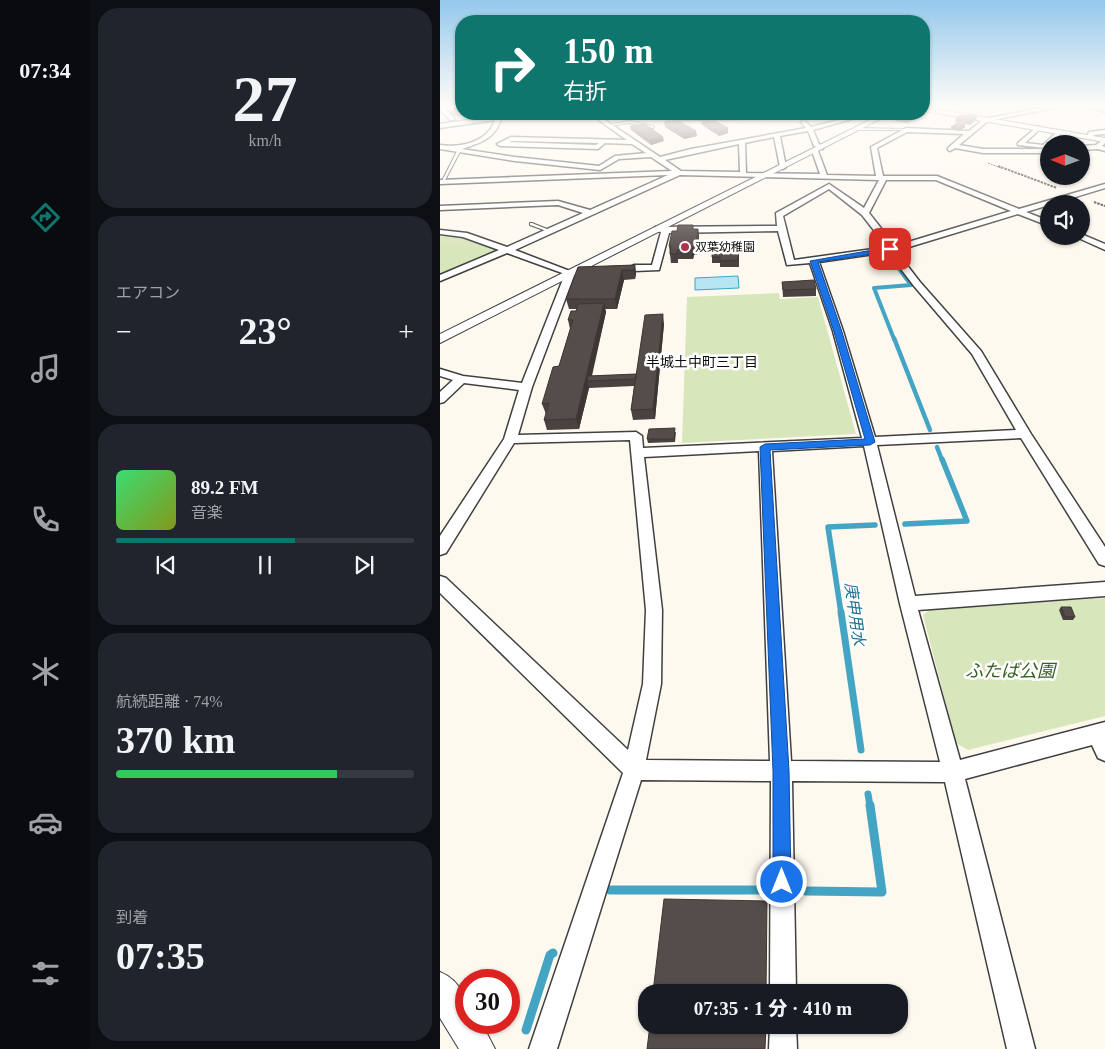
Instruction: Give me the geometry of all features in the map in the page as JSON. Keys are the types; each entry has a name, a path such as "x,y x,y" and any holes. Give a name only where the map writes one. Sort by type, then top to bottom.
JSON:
{"street":[{"path":"495,156 627,170 630,174"},
{"path":"600,168 617,158 640,156"},
{"path":"652,156 679,173"},
{"path":"658,160 673,156"},
{"path":"742,156 743,174"},
{"path":"781,156 783,167"},
{"path":"440,339 574,271 662,230 804,156"},
{"path":"819,156 823,180 866,213 917,284 977,352 1024,434 1105,560"},
{"path":"866,213 882,178 876,156"},
{"path":"440,278 679,173"},
{"path":"440,190 442,182 630,174 743,174 823,180 937,178 1040,220"},
{"path":"564,186 568,177"},
{"path":"823,180 778,216 790,263 892,249 1040,206"},
{"path":"1076,195 1105,186"},
{"path":"558,203 561,195"},
{"path":"440,208 558,203 591,213"},
{"path":"662,230 781,228"},
{"path":"634,268 656,268 662,230"},
{"path":"440,232 464,235 574,271 597,269"},
{"path":"1090,241 1105,248"},
{"path":"814,261 838,332 870,442 908,604 953,772 1020,1049"},
{"path":"440,549 510,439 526,387 574,271"},
{"path":"440,372 461,379 526,387"},
{"path":"440,398 461,379"},
{"path":"637,453 1024,434"},
{"path":"510,439 636,436 654,610 652,684 634,770 543,1049"},
{"path":"765,447 781,771 783,984"},
{"path":"440,583 634,770 953,772 1102,739"},
{"path":"908,604 1105,590"},
{"path":"440,988 478,1049"},
{"path":"783,1034 783,1049"}],"lane":[{"path":"442,182 453,156"},
{"path":"531,224 550,231"}],"path":[{"path":"986,162 1076,195"},
{"path":"1090,200 1105,206"}],"green space":[{"path":"440,234 461,237 497,250 440,275"},
{"path":"779,293 780,299 818,297 856,434 682,443 687,297"},
{"name":"ふたば公園","path":"1105,598 1105,716 968,750 956,743 923,615 930,609"}],"water":[{"path":"738,276 739,288 695,290 695,278"}],"building":[{"path":"678,225 693,225 693,229 698,229 696,246 693,246 692,250 677,250 677,254 670,254 671,246 669,246 672,231 677,231"},
{"path":"713,243 739,243 738,260 720,261 720,257 712,257"},
{"path":"635,265 634,270 622,270 615,299 566,299 578,267"},
{"path":"814,280 816,289 783,290 782,282"},
{"path":"604,303 576,419 544,420 549,403 542,404 553,367 559,366 573,320 568,320 571,311 576,311 578,304"},
{"path":"663,314 653,409 631,410 645,315"},
{"path":"636,374 636,379 587,381 588,376"},
{"path":"675,428 674,439 647,439 649,429"},
{"path":"1061,607 1071,607 1075,617 1065,617"},
{"path":"664,899 767,901 766,984 654,984"},
{"path":"649,1034 766,1034 765,1049 647,1049"}],"waterway":[{"name":"庚申用水","path":"888,254 911,285 874,288 894,339"},
{"name":"庚申用水","path":"894,338 930,430"},
{"name":"庚申用水","path":"937,447 942,460"},
{"name":"庚申用水","path":"905,524 967,521 942,459"},
{"name":"庚申用水","path":"841,613 828,527 875,525"},
{"name":"庚申用水","path":"841,612 861,750"},
{"name":"庚申用水","path":"868,794 870,806"},
{"name":"庚申用水","path":"806,891 882,892 870,805"},
{"name":"庚申用水","path":"610,890 758,890"},
{"name":"庚申用水","path":"526,1030 550,955 553,953"}],"place":[{"name":"双葉幼稚園","path":"685,247"}],"district":[{"name":"半城土中町三丁目","path":"702,362"}],"route":[{"path":"782,882 781,771 765,447 870,442 838,332 814,261 890,249"}]}
